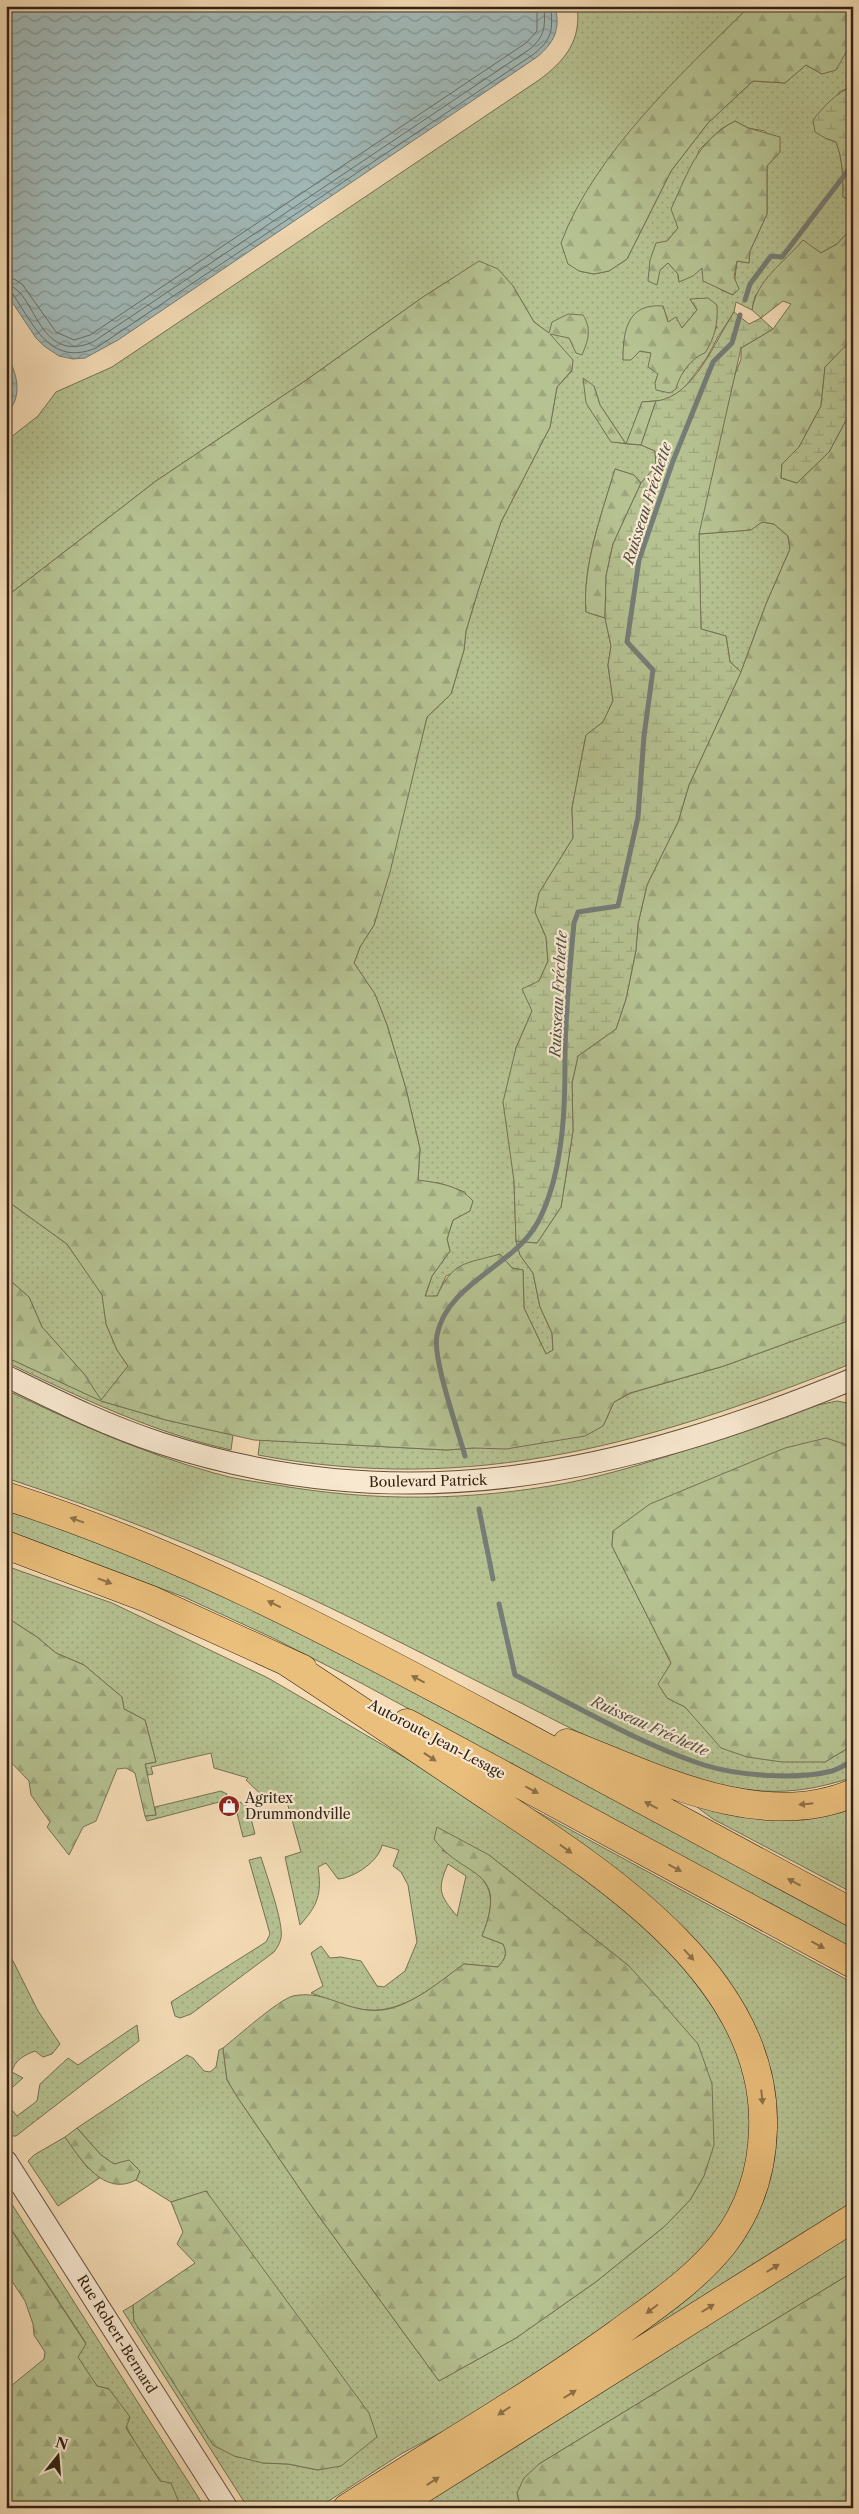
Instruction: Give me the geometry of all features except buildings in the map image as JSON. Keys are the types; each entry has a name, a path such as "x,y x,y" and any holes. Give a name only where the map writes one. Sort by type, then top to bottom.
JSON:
{"highway":[{"path":"6,1496 107,1532 241,1588 318,1626 853,1913"},
{"name":"Autoroute Jean-Lesage","path":"6,1545 149,1598 287,1662 381,1709 853,1964"},
{"path":"287,1662 562,1846 656,1920 695,1962 739,2024 755,2063 760,2082 764,2116 762,2149 750,2196 725,2242 690,2278 564,2372 347,2508"},
{"path":"461,1702 671,1784 714,1797 756,1804 785,1806 826,1802 853,1793"},
{"path":"392,2508 853,2218"}],"street":[{"name":"Boulevard Patrick","path":"6,1376 119,1428 204,1456 256,1468 309,1477 354,1482 426,1484 507,1478 560,1471 624,1458 714,1430 853,1379"},
{"name":"Rue Robert-Bernard","path":"6,2161 227,2508"}],"green space":[{"path":"577,6 750,6 650,109 606,165 586,195 568,226 579,271 594,274 609,271 627,259 671,171 708,123 753,81 785,83 806,65 822,74 845,54 853,40 853,86 839,92 825,138 836,142 842,169 843,197 853,201 853,227 837,244 821,253 803,241 755,296 752,310 736,302 734,312 706,359 682,391 666,400 642,402 627,444 641,445 655,451 656,466 641,483 634,475 615,469 594,540 587,577 586,612 605,618 611,646 608,665 613,701 603,722 586,735 572,808 573,838 539,893 535,912 546,937 548,961 539,981 532,1011 516,1048 514,1181 516,1241 520,1255 533,1273 540,1307 552,1333 553,1350 546,1354 524,1308 523,1270 512,1268 500,1254 446,1276 437,1296 425,1297 432,1276 450,1251 447,1239 453,1220 470,1211 465,1192 439,1183 418,1181 420,1149 406,1089 387,1025 375,995 354,963 360,947 374,925 427,717 451,694 464,650 466,631 501,522 550,427 557,387 572,371 549,333 534,322 513,286 479,262 423,297 305,381 156,481 6,597 6,441 38,416 56,392 112,367 539,80 557,65 570,49 577,29","holes":["735,121 748,128 765,131 780,152 767,166 767,214 750,251 749,263 737,261 733,295 721,290 703,268 679,282 678,274 668,263 660,270 667,241 678,228 699,150 721,129","690,299 717,327 678,379 676,389 655,383 658,374 652,353 640,351 623,360 624,341 663,306 668,322 681,329 697,310","594,386 600,405 626,444 611,441 601,425"]},
{"path":"750,6 853,6 853,40 836,70 822,74 806,65 785,83 753,81 708,123 671,171 627,259 609,271 594,274 579,271 568,264 561,243 576,210 595,178 618,146 669,87"},
{"path":"853,86 853,201 843,197 843,176 836,142 815,132 813,120 831,100"},
{"path":"735,121 748,128 780,137 780,152 767,166 767,214 750,251 749,263 737,261 734,277 739,289 733,295 703,281 702,268 693,276 679,282 678,274 668,263 660,270 657,285 648,281 650,260 656,243 667,241 678,228 671,209 689,170 702,148 711,138"},
{"path":"853,227 853,343 849,343 825,367 821,406 799,447 782,464 781,478 797,483 829,452 853,407 853,1319 724,1366 630,1393 614,1402 603,1426 585,1436 506,1449 473,1448 447,1450 254,1440 166,1420 101,1401 6,1357 6,1277 29,1297 42,1327 85,1375 101,1400 128,1366 117,1350 106,1324 102,1295 67,1244 6,1200 6,597 156,481 305,381 423,297 479,261 498,269 513,286 534,322 549,333 552,322 568,314 583,315 586,320 588,335 582,355 576,353 569,338 550,334 573,360 572,370 557,387 550,427 501,522 466,631 464,650 451,694 427,717 390,872 374,925 360,947 354,963 375,994 387,1025 406,1089 420,1149 418,1180 455,1188 473,1201 470,1211 453,1220 447,1239 450,1251 432,1276 425,1296 437,1296 449,1276 461,1266 500,1254 512,1268 523,1270 524,1308 546,1354 553,1350 552,1333 540,1307 533,1273 520,1255 516,1241 537,1243 561,1207 573,1131 572,1083 578,1056 616,1029 626,999 636,950 638,924 647,885 678,822 689,785 741,672 766,604 790,549 788,536 774,524 762,522 751,530 699,534 709,441 741,359 741,348 773,329 791,304 783,301 761,318 752,310 759,289 772,272 803,240 821,253 837,244"},
{"path":"708,298 717,305 717,312 715,330 705,353 695,358 687,367 676,389 670,393 656,390 655,383 658,374 648,367 651,353 640,351 631,360 623,360 624,339 630,321 642,309 651,306 663,306 668,322 676,317 682,328 697,310 690,299"},
{"path":"734,312 749,324 761,318 773,329 741,348 699,534 701,629 726,636 730,662 741,672 689,785 678,822 647,885 638,924 636,950 626,999 616,1029 578,1056 572,1083 573,1131 561,1207 537,1243 516,1241 514,1181 503,1102 516,1048 532,1011 522,989 539,981 548,961 546,937 535,912 539,893 573,838 572,808 586,735 603,722 613,701 608,665 611,646 605,618 606,576 613,544 641,483 656,466 655,451 641,445 656,401 669,397 682,389 692,379 711,352"},
{"path":"849,342 853,343 853,407 829,452 797,483 781,478 782,464 799,447 821,406 825,367"},
{"path":"583,378 594,386 600,405 626,443 611,442 586,403"},
{"path":"656,401 641,445 626,444 642,402"},
{"path":"615,469 634,475 641,483 613,544 606,576 605,618 586,612 587,577 594,540"},
{"path":"762,522 774,524 788,536 790,549 766,604 741,672 730,662 726,636 701,629 699,534 750,530"},
{"path":"6,1200 67,1244 103,1295 106,1324 117,1350 128,1366 101,1401 166,1420 233,1435 231,1450 172,1434 88,1400 6,1362 6,1357 100,1400 85,1375 42,1327 29,1297 6,1277"},
{"path":"853,1319 853,1363 706,1416 634,1438 562,1454 489,1465 414,1469 338,1466 258,1455 260,1440 447,1450 473,1448 603,1426 614,1402 631,1393 724,1366"},
{"path":"6,1390 134,1446 214,1473 313,1491 386,1497 458,1496 531,1489 567,1483 662,1458 818,1405 837,1401 853,1404 853,1451 847,1445 613,1531 612,1546 671,1663 659,1684 667,1698 685,1707 701,1724 825,1762 853,1745 853,1777 809,1788 763,1791 731,1787 668,1771 606,1746 356,1620 265,1577 155,1532 6,1478"},
{"path":"826,1438 847,1445 853,1451 853,1745 825,1762 782,1762 747,1757 721,1748 685,1707 667,1698 658,1684 671,1663 612,1546 613,1531 650,1504 785,1448"},
{"path":"6,1511 119,1549 175,1572 284,1624 853,1927 853,1949 361,1683 273,1638 184,1597 6,1530"},
{"path":"6,1566 112,1603 268,1678 414,1763 503,1820 604,1890 666,1947 720,2017 737,2048 749,2088 751,2130 745,2170 736,2201 719,2230 671,2281 545,2368 466,2419 401,2454 318,2508 248,2508 123,2311 133,2305 134,2321 263,2463 288,2464 318,2470 207,2191 171,2202 136,2180 140,2171 126,2162 114,2164 101,2155 77,2128 187,2055 193,2058 204,2071 210,2072 216,2067 219,2050 223,2048 227,2080 238,2098 315,2211 439,2381 516,2338 597,2281 665,2226 690,2200 704,2176 629,1966 489,1855 442,1850 468,1867 485,1883 489,1893 490,1904 482,1936 503,1944 505,1956 498,1967 464,1964 419,1996 394,2007 381,2010 354,2008 311,1993 323,1986 311,1953 321,1946 330,1958 341,1957 361,1961 377,1986 384,1987 405,1971 417,1942 408,1885 401,1872 393,1866 399,1850 382,1845 371,1863 351,1876 344,1878 338,1879 326,1863 318,1867 319,1892 317,1899 315,1905 300,1925 285,1857 301,1852 285,1795 268,1801 246,1780 248,1778 214,1768 211,1753 151,1767 153,1774 148,1775 145,1764 156,1762 145,1720 124,1709 122,1697 84,1665 56,1653 37,1637 6,1617","holes":["448,1864 466,1876 457,1916 443,1897 442,1880"]},
{"path":"6,1617 37,1637 56,1653 84,1665 122,1697 124,1709 145,1720 156,1762 145,1764 156,1815 145,1816 135,1773 126,1768 117,1769 96,1821 83,1827 69,1855 47,1827 50,1822 31,1795 29,1781 6,1757"},
{"path":"221,1791 227,1794 223,1801 147,1821 145,1816 156,1815 155,1807"},
{"path":"681,1795 853,1802 853,1893 713,1819"},
{"path":"240,1802 248,1807 255,1834 243,1837 236,1809"},
{"path":"521,1803 853,1983 853,2211 379,2508 365,2508 546,2392 752,2210 747,2023"},
{"path":"437,1827 489,1855 629,1966 665,2006 698,2044 712,2084 714,2145 704,2176 690,2200 665,2226 597,2281 516,2338 439,2381 315,2211 238,2098 227,2080 223,2048 268,2011 293,1996 313,1995 357,2008 380,2010 394,2008 419,1996 464,1964 498,1967 505,1956 503,1944 482,1936 489,1913 491,1897 487,1885 480,1877 446,1852 434,1839"},
{"path":"261,1857 280,1921 281,1938 278,1945 274,1952 191,2014 180,2018 175,2016 171,2002 266,1942 270,1934 249,1860"},
{"path":"6,1920 11,1934 11,1957 38,2011 60,2044 52,2054 43,2057 35,2051 18,2061 12,2072 23,2078 6,2093"},
{"path":"137,2025 139,2041 16,2136 12,2136 6,2128 6,2103 17,2116 37,2101 40,2084 68,2058 78,2065"},
{"path":"77,2128 101,2155 114,2164 129,2160 140,2171 136,2180 124,2184 114,2184 94,2174 65,2137"},
{"path":"65,2137 87,2167 101,2177 58,2206 28,2161 34,2155"},
{"path":"206,2191 369,2413 377,2437 341,2466 318,2470 288,2464 263,2463 234,2456 213,2445 134,2321 133,2305 195,2263 177,2244 183,2232 171,2202"},
{"path":"6,2195 205,2508 178,2508 178,2500 138,2448 109,2389 97,2386 77,2357 86,2343 6,2221"},
{"path":"6,2222 86,2344 78,2357 97,2386 109,2389 130,2417 126,2428 160,2481 171,2483 178,2500 178,2508 6,2508 6,2390 44,2359 45,2352 34,2335 33,2324 25,2301 6,2272"},
{"path":"853,2234 853,2272 539,2464 517,2493 521,2508 415,2508"},
{"path":"853,2272 853,2468 846,2508 521,2508 517,2493 524,2478 539,2464"}],"water":[{"path":"6,6 555,6 557,22 552,41 537,57 118,340 85,358 73,359 59,356 44,346 36,338 6,293"},
{"path":"6,354 16,376 17,392 12,407 6,414"}],"waterway":[{"name":"Ruisseau Fréchette","path":"745,300 750,284 771,256 782,257 853,164"},
{"name":"Ruisseau Fréchette","path":"465,1456 446,1394 438,1360 437,1335 442,1319 463,1292 519,1246 530,1234 542,1215 552,1186 560,1149 563,1119 566,1025 574,923 578,912 618,906 638,817 644,736 653,670 627,642 639,560 673,461 713,362 732,343 740,315"},
{"name":"Ruisseau Fréchette","path":"479,1509 493,1579"},
{"name":"Ruisseau Fréchette","path":"499,1604 515,1675 655,1746 704,1765 751,1774 785,1776 818,1774 835,1770 853,1761"}],"place":[{"name":"Agritex Drummondville","path":"229,1806"}]}
